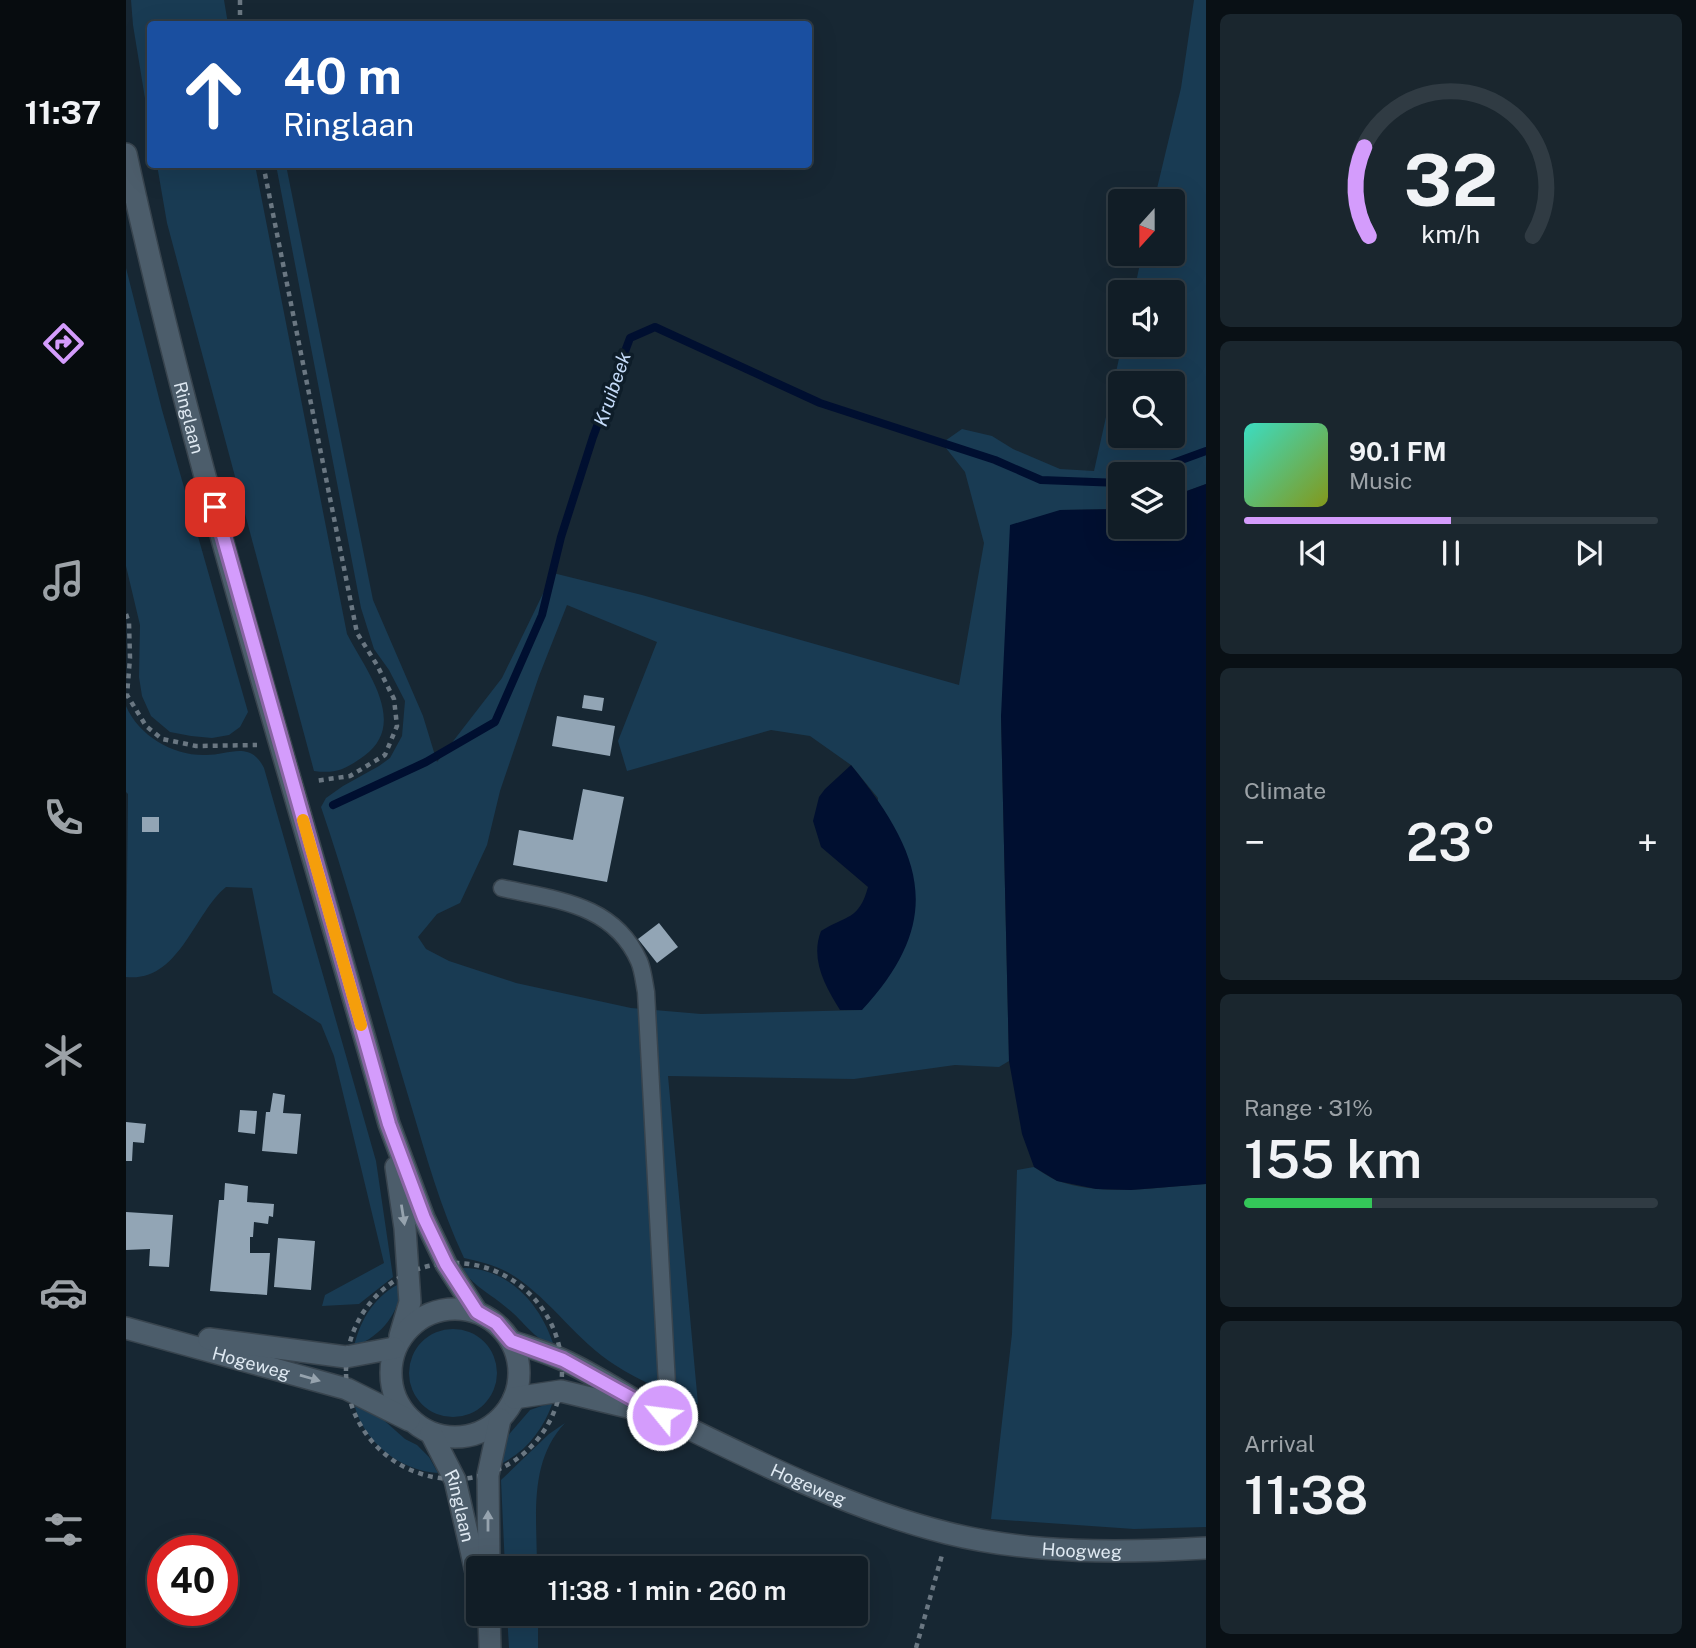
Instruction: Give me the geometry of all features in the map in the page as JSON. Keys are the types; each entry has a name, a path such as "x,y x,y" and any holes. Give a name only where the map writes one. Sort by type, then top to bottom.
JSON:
{"main road":[{"name":"Ringlaan","path":"126,154 151,269 281,745 389,1124 424,1218 446,1264 477,1312 496,1323 511,1341 519,1359 519,1379 514,1398 500,1419 488,1475 489,1556"},
{"name":"Ringlaan","path":"389,1124 409,1271 410,1303 390,1367 391,1387 398,1406 411,1421 431,1433 455,1438 479,1433 500,1419"},
{"path":"396,1344 419,1318 447,1308 477,1312"},
{"name":"Hogeweg","path":"126,1328 346,1357 396,1344"},
{"name":"Hogeweg","path":"126,1328 347,1389 411,1421"},
{"name":"Hogeweg","path":"511,1341 563,1360 662,1415 845,1500 881,1514 954,1534"},
{"name":"Hogeweg","path":"514,1398 561,1391 662,1415"},
{"name":"Ringlaan","path":"431,1433 455,1480 472,1556"},
{"name":"Hoogweg","path":"954,1534 1034,1546 1123,1551 1206,1548"}],"lane":[{"path":"502,888 586,908 611,923 627,938 640,963 646,992 667,1385 662,1415"}],"path":[{"path":"240,0 240,21"},
{"path":"264,168 357,633 377,664 394,699 397,726 385,755 350,776 293,785"},
{"path":"126,614 129,623 130,658 127,695 146,726 162,739 196,746 281,745"},
{"path":"463,1261 479,1265 516,1283 534,1298 547,1315 563,1360 561,1391 552,1419 538,1438 507,1466 488,1475 455,1480 409,1470 390,1459 372,1443 359,1426 349,1409 347,1389 346,1357 353,1328 363,1311 390,1284 409,1271 446,1264 463,1261"},
{"path":"916,1648 954,1534"}],"shaded area":[{"path":"131,0 224,0 228,21 147,21 147,111"},
{"path":"1194,0 1206,0 1206,484 1185,492 1185,462 1108,462 1108,509 1060,510 1001,716 1009,1061 999,1067 955,1065 854,1079 668,1076 698,1404 645,1382 601,1355 514,1276 496,1267 464,1258 422,1142 321,807 326,798 390,758 402,736 405,701 389,670 374,649 361,608 277,168 287,168 373,600 423,716 437,762 502,678 553,573 642,595 959,685 984,543 965,472 942,443 962,429 992,436 1013,449 1060,469 1094,471 1108,408 1108,448 1185,448 1185,371 1116,371 1119,357 1185,357 1185,280 1137,280 1139,266 1185,266 1185,189 1157,189 1181,88","holes":["567,605 657,642 618,741 627,771 771,730 810,736 851,765 878,798 862,1010 701,1014 631,1008 516,983 449,961 426,949 418,937 437,914 460,903 487,845 500,791 539,676"]},
{"path":"158,168 256,168 347,634 373,680 383,713 383,728 377,743 364,756 340,769 329,772 314,771 167,223"},
{"path":"126,268 162,410 248,712 240,727 229,735 212,738 170,732 151,716 142,696 139,677 140,625 126,566"},
{"path":"1206,484 1206,1184 1131,1190 1096,1189 1057,1181 1034,1167 1022,1134 1009,1061 1001,716 1010,525 1060,510 1108,509 1108,539 1185,539 1185,492"},
{"path":"126,706 148,735 170,748 206,755 246,752 258,759 264,768 376,1161 393,1277 359,1304 322,1306 325,1295 384,1263 334,1056 321,1024 273,993 252,888 226,887 172,958 159,969 144,976 126,977"},
{"path":"851,765 895,827 908,857 915,886 915,915 906,945 889,977 862,1010 840,1010 821,972 818,941 821,931 845,919 861,906 868,887 821,847 813,821 819,797"},
{"path":"1034,1167 1058,1181 1094,1189 1132,1190 1206,1184 1206,1527 1134,1529 991,1519 1012,1334 1017,1170"},
{"path":"461,1268 494,1274 520,1291 541,1316 554,1346 534,1334 513,1313 471,1280"},
{"path":"403,1282 397,1304 388,1322 374,1336 354,1347 360,1327 377,1300"},
{"path":"453,1329 470,1333 484,1342 493,1356 497,1373 493,1390 484,1404 470,1413 453,1417 436,1413 422,1404 413,1390 409,1373 413,1356 422,1342 436,1333"},
{"path":"553,1402 532,1439 517,1454 499,1465 505,1439 530,1410"},
{"path":"354,1403 378,1415 405,1439 417,1445 429,1457 438,1473 410,1467 385,1452 365,1430"},
{"path":"565,1423 553,1438 540,1473 536,1510 537,1556 504,1556 501,1480 549,1434"},
{"path":"508,1626 538,1626 538,1648 509,1648"}],"building":[{"path":"584,695 604,698 602,711 582,708"},
{"path":"557,716 615,726 610,756 552,746"},
{"path":"583,789 624,797 607,882 513,865 519,830 573,840"},
{"path":"142,817 159,817 159,832 142,832"},
{"path":"659,923 678,947 657,963 638,939"},
{"path":"273,1093 285,1095 283,1113 301,1114 297,1154 262,1151 266,1112 270,1112"},
{"path":"240,1110 257,1111 255,1134 238,1132"},
{"path":"126,1122 146,1124 144,1143 133,1142 132,1161 126,1161"},
{"path":"225,1183 248,1186 247,1202 274,1204 273,1217 269,1216 268,1224 254,1222 253,1237 250,1237 250,1253 270,1253 267,1295 210,1291 219,1200 224,1200"},
{"path":"126,1212 173,1215 169,1267 149,1266 150,1249 126,1250"},
{"path":"278,1238 315,1241 311,1290 274,1287"}],"waterway":[{"name":"Kruibeek","path":"333,805 426,762 495,722 542,615 561,537 593,437 630,338 655,327 820,403 995,460 1041,480 1108,483"},
{"name":"Kruibeek","path":"1176,462 1206,451"}],"slow traffic":[{"path":"303,820 361,1025"}],"route":[{"path":"215,507 389,1124 424,1218 446,1264 477,1312 496,1323 511,1341 563,1360 662,1415"}]}
